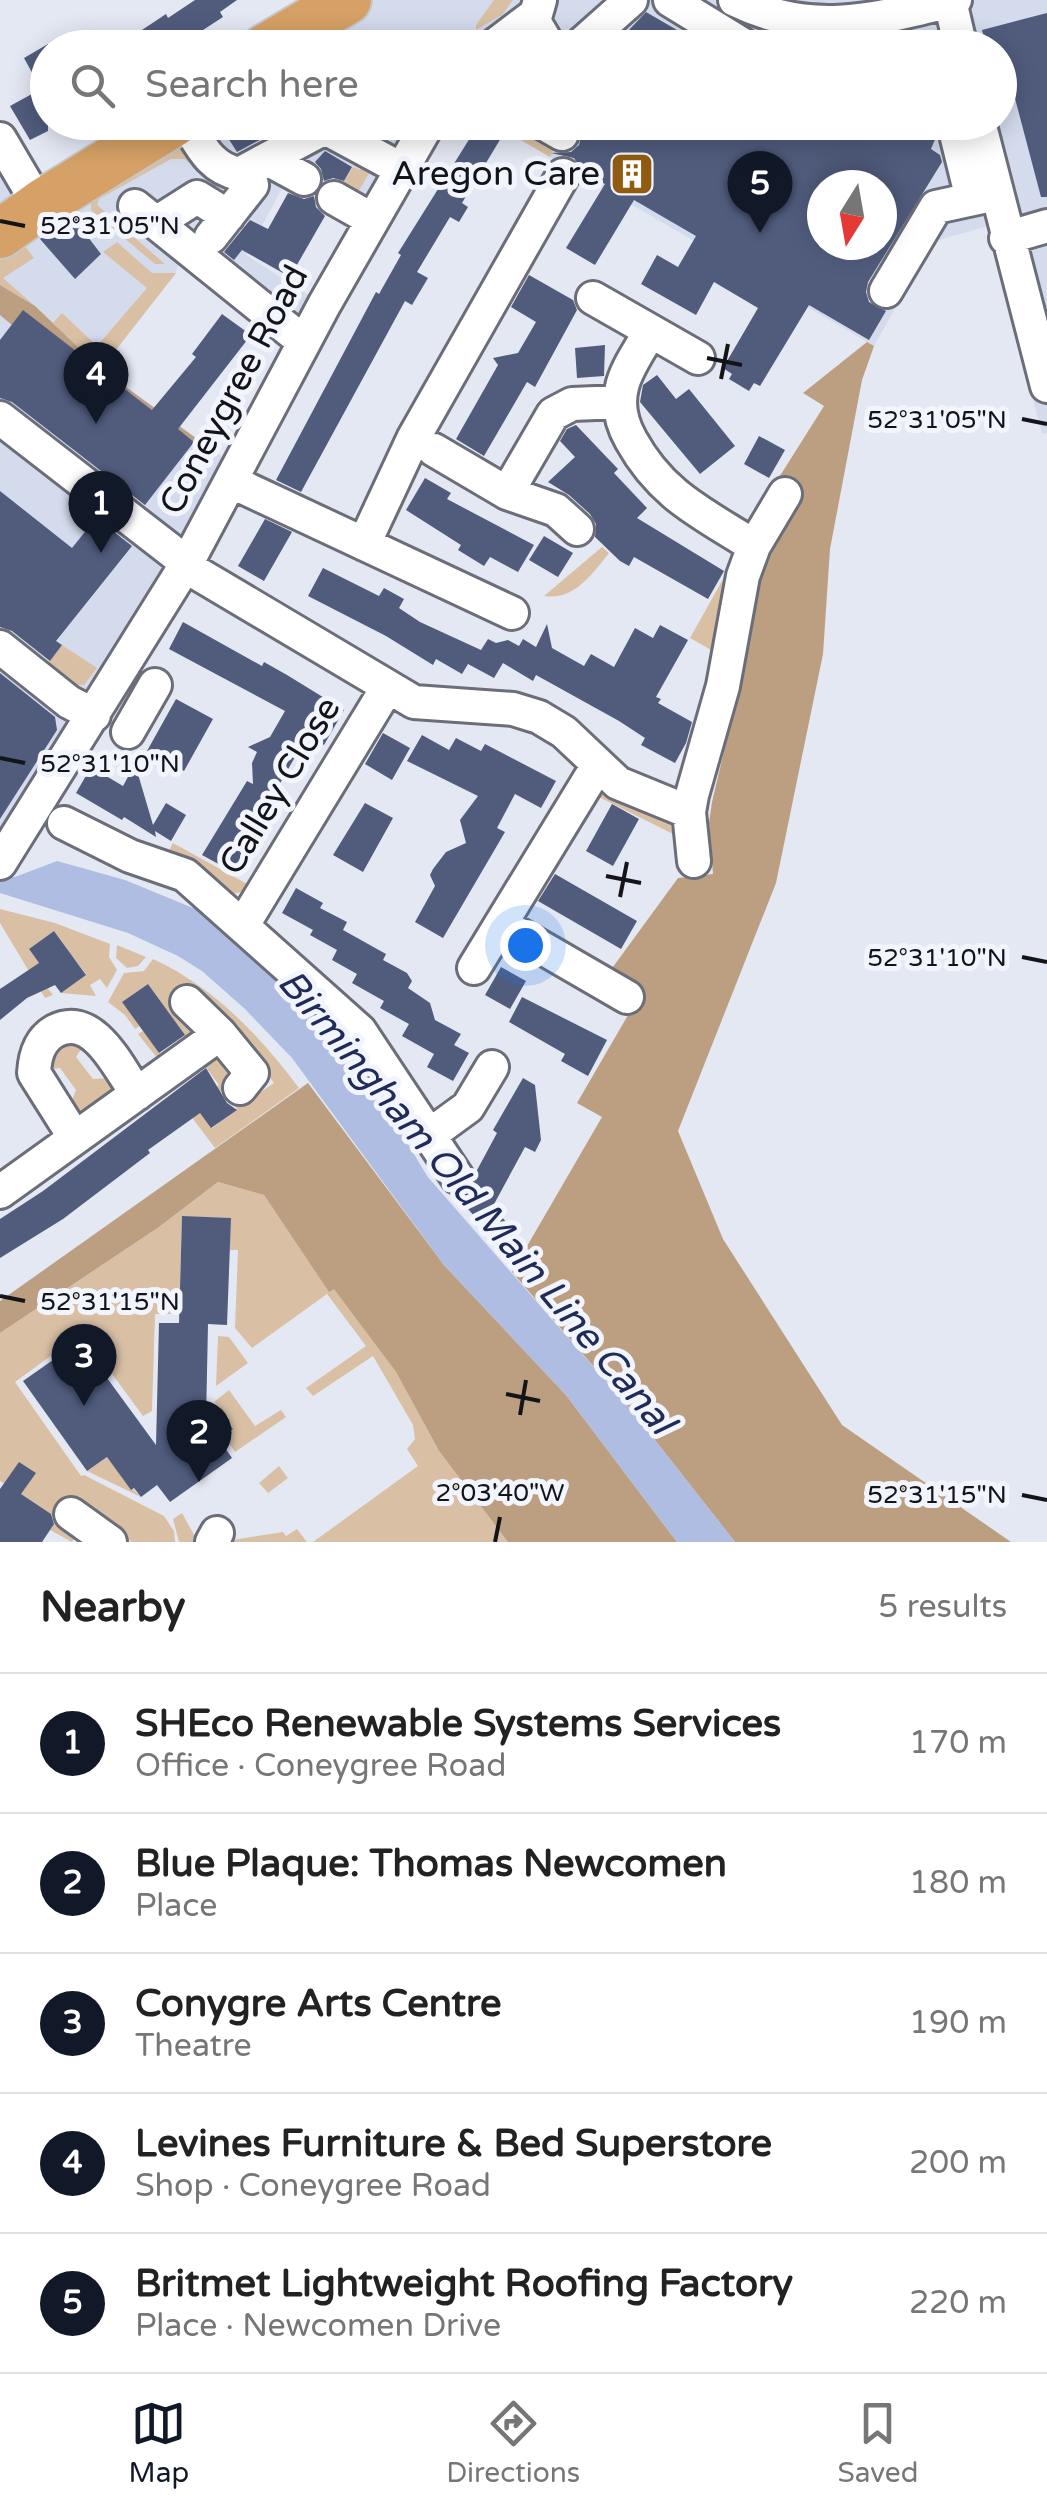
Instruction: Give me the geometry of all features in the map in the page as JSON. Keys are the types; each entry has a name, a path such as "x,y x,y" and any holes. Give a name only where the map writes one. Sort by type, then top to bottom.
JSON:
{"highway":[{"path":"297,30 348,0"},
{"path":"329,30 380,0"},
{"path":"26,207 113,140"},
{"path":"26,207 143,140"}],"street":[{"path":"597,30 630,0"},
{"path":"670,0 719,30"},
{"path":"735,0 797,21 839,24 874,9 952,1 958,30"},
{"path":"512,30 536,9"},
{"path":"773,30 778,16"},
{"path":"0,139 26,207"},
{"path":"197,140 212,163 239,174 304,140"},
{"path":"347,140 401,169"},
{"name":"Coneygree Road","path":"6,846 38,781 100,706 186,564 371,219 418,140"},
{"path":"961,140 1006,238 1046,378"},
{"path":"980,140 984,196"},
{"path":"259,166 304,180"},
{"path":"259,166 252,185 219,227 197,197 146,215 304,342"},
{"path":"364,544 413,440 563,175"},
{"path":"900,254 936,207 984,196"},
{"path":"334,198 371,219"},
{"path":"1006,238 1047,226"},
{"path":"593,298 698,358"},
{"path":"650,332 622,383 624,426 644,462 664,486 754,546"},
{"path":"507,492 553,414 572,404 620,402"},
{"path":"0,418 83,476 186,564 387,688 414,702 512,709 538,717 564,732 630,790 690,812"},
{"path":"434,450 507,492 544,504 577,528"},
{"path":"232,482 512,613"},
{"path":"694,860 690,812 723,686 743,576 754,546 784,494"},
{"path":"0,647 69,702 100,706 132,724 154,685"},
{"name":"Calley Close","path":"242,925 387,688"},
{"path":"474,968 598,764"},
{"name":"Calley Close","path":"64,822 130,856 185,876 242,925 360,1032 456,1177"},
{"path":"501,924 627,996"},
{"path":"186,1002 220,1034 252,1073 240,1088"},
{"path":"75,1138 34,1073 38,1052 49,1035 69,1027 95,1035 137,1094"},
{"path":"0,1192 220,1034"},
{"path":"430,1134 468,1106 492,1068"},
{"path":"71,1514 110,1542"}],"shaded area":[{"path":"365,0 1047,0 1047,433 1042,434 988,226 939,240 936,236 874,346 521,140 1017,140 1017,30 314,30"},
{"path":"494,0 513,0 502,15 476,30 476,25"},
{"path":"0,139 30,190 124,140 419,140 367,226 286,181 246,255 324,305 295,358 178,265 176,273 101,368 239,469 0,866"},
{"path":"521,140 548,140 556,145 550,157"},
{"path":"181,147 209,176 184,159 171,159 99,199 97,205 165,264 155,264 91,210 91,198"},
{"path":"366,158 371,170 357,194 338,192 353,167 360,170"},
{"path":"22,242 34,258 3,278 35,306 0,285 0,257"},
{"path":"117,242 152,273 176,273 101,369 53,323 62,313 97,346 147,288 103,252"},
{"path":"0,285 35,306 101,369 197,439 194,442 23,311 12,325 0,315"},
{"path":"867,342 874,346 862,380 830,549 823,654 776,883 678,1131 723,1239 842,1425 1011,1542 735,1542 632,1411 512,1272 602,1117 577,1103 642,991 610,971 678,878 713,874 709,823 712,802 752,612 765,566 802,494 778,479 824,406 803,393"},
{"path":"602,547 609,553 581,584 564,594 544,596"},
{"path":"727,572 713,651 690,638"},
{"path":"62,645 97,668 84,685 74,685 47,664"},
{"path":"603,794 670,823 673,834 597,796"},
{"path":"173,843 249,885 246,891 233,894 165,858"},
{"path":"0,909 55,923 110,944 109,957 117,970 107,988 100,979 90,985 96,996 61,993 86,974 72,956 61,956 68,950 54,931 29,949 43,969 37,974 53,995 45,998 0,923"},
{"path":"117,945 146,957 138,966 127,968 116,958"},
{"path":"153,959 196,984 234,1014 299,1088 215,1148 190,1115 197,1109 212,1128 237,1109 223,1091 215,1096 211,1091 219,1085 205,1066 216,1057 227,1059 245,1103 274,1083 235,1032 192,1029 189,1036 158,1059 138,1034 143,1031 160,1054 185,1036 148,984 122,1002 140,1026 135,1029 108,1002 124,973 144,971"},
{"path":"86,1042 76,1057 93,1079 112,1078 112,1092 83,1113 69,1108 76,1090 60,1068 45,1070 53,1043"},
{"path":"308,1083 444,1265 566,1395 677,1542 508,1542 439,1451 396,1372 334,1289 329,1292 264,1195 218,1182 159,1227 0,1333 0,1301"},
{"path":"218,1182 264,1195 329,1291 334,1288 396,1372 439,1451 508,1542 313,1542 418,1466 407,1449 415,1439 413,1425 373,1356 313,1396 306,1388 366,1346 327,1294 252,1348 235,1328 238,1250 230,1250 230,1218 182,1217 179,1314 155,1314 152,1411 143,1416 82,1333 15,1382 81,1476 164,1516 174,1531 175,1542 132,1542 77,1506 79,1531 72,1542 50,1530 57,1518 0,1481 0,1333 159,1227"},
{"path":"218,1336 229,1337 248,1363 216,1386"},
{"path":"229,1390 255,1426 281,1410 286,1417 235,1452 224,1436 233,1429 229,1418 214,1402"},
{"path":"113,1453 122,1478 141,1497 87,1471"},
{"path":"279,1466 288,1478 268,1493 259,1483"},
{"path":"182,1513 198,1542 179,1542 173,1519"},
{"path":"297,1529 307,1542 220,1542 283,1532 286,1536"}],"water":[{"path":"57,861 125,880 198,910 347,1040 427,1176 632,1411 735,1542 677,1542 566,1395 444,1265 292,1058 202,971 128,933 0,893 0,875 15,877"}],"building":[{"path":"195,0 237,0 220,12 223,17 203,30 142,30 166,14 168,18"},
{"path":"646,12 677,30 629,30"},
{"path":"1047,13 1047,197 1041,197 1017,106 1017,30 982,30"},
{"path":"30,95 30,140 10,106"},
{"path":"229,140 259,140 237,152"},
{"path":"469,140 500,140 462,203 468,207 459,222 450,217 417,272 428,278 412,305 405,301 301,492 276,480 376,292 379,294 401,255 398,253"},
{"path":"580,140 935,140 931,149 942,162 897,235 897,170 807,170 807,260 882,260 866,292 869,302 886,311 869,340 809,305 760,386 754,383 749,391 729,379 732,374 723,368 758,308 714,282 696,315 641,284 657,255 678,267 696,236 634,200 595,265 566,248 605,184 582,171 574,158 551,153 571,152"},
{"path":"325,151 352,167 344,181 324,181 315,162"},
{"path":"288,193 304,199 314,196 316,207 325,216 290,277 242,250 234,260 224,252 250,220 268,229"},
{"path":"75,215 97,231 88,237 101,254 75,279 40,239"},
{"path":"529,275 573,300 577,310 535,387 527,382 484,456 456,439 498,365 493,358 518,353 536,322 511,307"},
{"path":"23,310 152,410 196,357 192,354 222,314 251,335 178,429 194,442 145,505 12,402 0,398 0,340"},
{"path":"605,345 604,376 577,378 575,348"},
{"path":"657,375 676,399 689,389 735,446 700,474 640,402 643,385"},
{"path":"576,425 618,469 614,473 647,508 637,518 724,571 708,599 634,557 629,566 620,561 595,537 596,524 590,514 548,482 575,457 560,441 567,429"},
{"path":"759,436 785,450 769,478 744,464"},
{"path":"425,478 451,493 447,499 534,545 518,572 490,557 484,566 458,550 461,545 406,510"},
{"path":"0,491 72,548 96,518 132,546 56,641 62,645 50,661 12,631 0,627"},
{"path":"265,519 292,532 264,581 238,566"},
{"path":"544,536 573,553 558,577 529,560"},
{"path":"323,568 379,596 384,588 404,599 399,608 420,622 481,650 488,639 496,643 508,640 519,646 523,639 536,647 547,624 552,648 584,666 591,654 614,667 635,628 653,638 660,625 688,640 656,697 661,699 658,703 692,722 686,743 675,763 641,745 645,738 619,721 536,675 533,681 503,663 494,678 468,664 462,674 436,659 433,665 308,596"},
{"path":"183,622 262,666 264,662 344,710 324,745 307,736 233,872 202,855 247,781 253,784 252,763 257,752 248,747 270,737 285,711 169,649"},
{"path":"0,673 55,717 57,730 0,819"},
{"path":"176,699 213,719 184,771 147,751"},
{"path":"383,733 410,748 392,780 365,764"},
{"path":"422,735 449,750 456,738 481,751 485,744 556,781 541,808 515,794 497,828 505,832 443,938 415,922 435,886 430,875 433,869 446,852 466,843 460,820 478,796 407,761"},
{"path":"135,764 153,825 166,803 186,815 171,841 155,831 156,837 124,817 122,820 76,793 91,767 123,786"},
{"path":"365,803 393,818 363,872 333,855"},
{"path":"612,804 639,819 613,866 586,851"},
{"path":"555,874 637,921 621,949 538,901"},
{"path":"296,888 323,903 320,908 347,922 343,930 386,954 383,960 407,973 412,981 408,988 430,1003 435,1020 461,1034 454,1045 469,1053 453,1081 427,1067 434,1054 402,1036 409,1024 380,1008 384,1001 352,983 357,974 332,960 337,950 310,935 313,930 282,913"},
{"path":"54,931 86,975 61,993 55,985 27,998 0,1020 0,989 39,963 29,949"},
{"path":"501,967 526,981 510,1009 485,995"},
{"path":"148,984 185,1035 159,1053 122,1002"},
{"path":"522,997 607,1040 588,1076 561,1061 565,1054 509,1022"},
{"path":"206,1068 227,1103 237,1110 211,1128 200,1113 63,1219 0,1258 0,1219"},
{"path":"523,1078 535,1085 541,1140 535,1152 525,1147 493,1206 506,1222 490,1235 458,1197 474,1187 476,1172 497,1133 493,1130"},
{"path":"182,1216 231,1218 227,1325 208,1324 206,1420 219,1410 233,1429 219,1439 232,1458 170,1502 157,1485 141,1497 134,1488 131,1490 107,1457 87,1471 23,1381 80,1341 156,1445 159,1323 179,1323"},
{"path":"19,1462 36,1473 21,1494 51,1514 54,1524 42,1542 0,1542 0,1489"}],"place":[{"name":"Aregon Care","path":"632,174"},
{"name":"Britmet Lightweight Roofing Factory","path":"760,233"},
{"name":"Levines Furniture & Bed Superstore","path":"96,424"},
{"name":"SHEco Renewable Systems Services","path":"101,553"},
{"name":"Conygre Arts Centre","path":"84,1406"},
{"name":"Blue Plaque: Thomas Newcomen","path":"199,1482"}],"water label":[{"name":"Birmingham Old Main Line Canal","path":"476,1202"}]}
